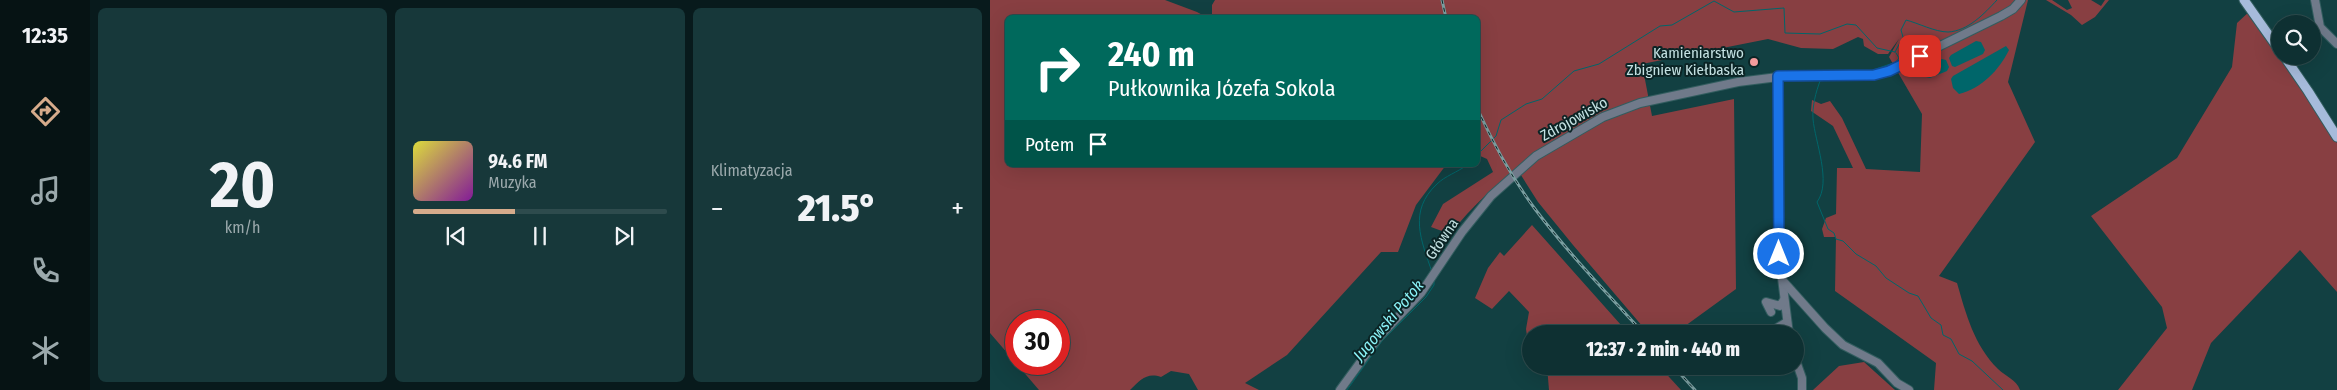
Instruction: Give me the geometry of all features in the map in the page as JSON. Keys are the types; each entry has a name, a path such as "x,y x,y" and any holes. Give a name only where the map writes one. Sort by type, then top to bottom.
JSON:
{"main road":[{"path":"2244,0 2271,38"},
{"path":"2290,65 2337,137"}],"street":[{"name":"Zdrojowisko","path":"1491,196 1536,156 1609,114 1640,103 1738,82 1778,76 1858,77 1889,71 2001,16 2013,9 2022,0"},
{"path":"2315,0 2320,27 2337,44"},
{"path":"1778,76 1779,254 1788,325"},
{"name":"Główna","path":"1340,390 1378,338 1410,306 1436,272 1462,232 1491,196"},
{"path":"1783,281 1825,328 1843,344 1878,363 1897,383 1909,390"},
{"path":"1771,312 1766,302 1780,306 1784,300"},
{"path":"1782,325 1787,322"},
{"path":"1801,375 1802,390"}],"shaded area":[{"path":"990,0 1165,0 1202,15 1005,15 1005,167 1444,167 1416,205 1398,252 1381,252 1287,355 1245,383 1259,390 1198,390 1189,374 1171,371 1161,377 1148,376 1130,390 1039,390 1026,375 1070,375 1070,310 1005,310 1005,350 990,333"},
{"path":"1215,0 2028,0 2008,82 2035,142 1939,276 1957,283 1972,329 1983,350 1998,369 2013,381 2020,390 1934,390 1936,363 1835,291 1836,237 1824,237 1822,229 1826,218 1836,214 1837,168 1853,168 1833,126 1811,111 1812,100 1821,104 1830,101 1842,118 1866,169 1920,172 1922,114 1889,57 1899,39 1888,54 1878,54 1864,46 1863,39 1858,37 1833,49 1801,48 1768,39 1642,64 1652,116 1734,99 1736,289 1686,325 1641,325 1538,202 1519,172 1527,163 1486,195 1450,234 1431,227 1443,204 1493,172 1487,159 1480,156 1480,15 1212,15 1212,5"},
{"path":"2046,0 2052,0 2067,10 2072,8 2068,0 2091,0 2101,6 2105,0 2109,0 2095,17 2082,25 2071,15"},
{"path":"2251,10 2271,38 2271,65 2290,65 2308,91 2337,143 2337,292 2300,250 2211,343 2192,390 2118,390 2167,328 2162,307 2091,216 2177,158 2232,67 2237,23"},
{"path":"1532,225 1621,325 1527,325 1529,312 1509,291 1492,309 1475,298 1488,268 1500,252 1504,256"},
{"path":"1864,362 1895,390 1813,390 1839,366"},
{"path":"1548,375 1667,375 1681,390 1549,390"}],"water":[{"path":"1976,41 1981,42 1985,50 1983,54 1955,67 1952,66 1949,58 1951,55"},
{"path":"2006,46 2009,50 2005,57 1995,71 1982,83 1959,94 1953,88 1951,79 1953,76"},
{"path":"1942,59 1946,60 1949,67 1947,71 1930,78 1926,77 1923,72 1924,68"}],"waterway":[{"name":"Jugowski Potok","path":"1895,52 1903,37 1901,30 1906,20 1938,31 1955,31 1975,21 1997,0"},
{"name":"Jugowski Potok","path":"1480,152 1496,136 1501,120 1526,104 1542,99 1574,71 1599,64 1660,26 1672,25 1714,1 1734,12 1784,8 1785,33 1820,34 1847,24 1856,25 1877,48 1895,52"},
{"path":"1870,71 1896,62 1899,58 1896,53"},
{"path":"1822,72 1834,72"},
{"path":"1820,81 1813,114 1823,173 1821,194 1817,202 1828,229 1834,233 1836,239 1843,241 1856,254 1876,266 1886,278 1909,293 1918,296 1931,318 1941,325 1943,335 1951,339 1959,354 1972,361 2003,390"},
{"name":"Jugowski Potok","path":"1432,272 1419,226 1422,205 1428,194 1437,184 1464,167"},
{"name":"Jugowski Potok","path":"1347,390 1382,341 1426,297 1434,285 1434,280"}],"railway":[{"path":"1442,0 1445,15"},
{"path":"1480,114 1504,161 1535,209 1574,257 1636,325"},
{"path":"1681,375 1695,390"}],"place":[{"name":"Kamieniarstwo Zbigniew Kiełbaska","path":"1754,62"}],"route":[{"path":"1779,254 1778,76 1858,77 1874,75 1889,71 1920,56"}]}
